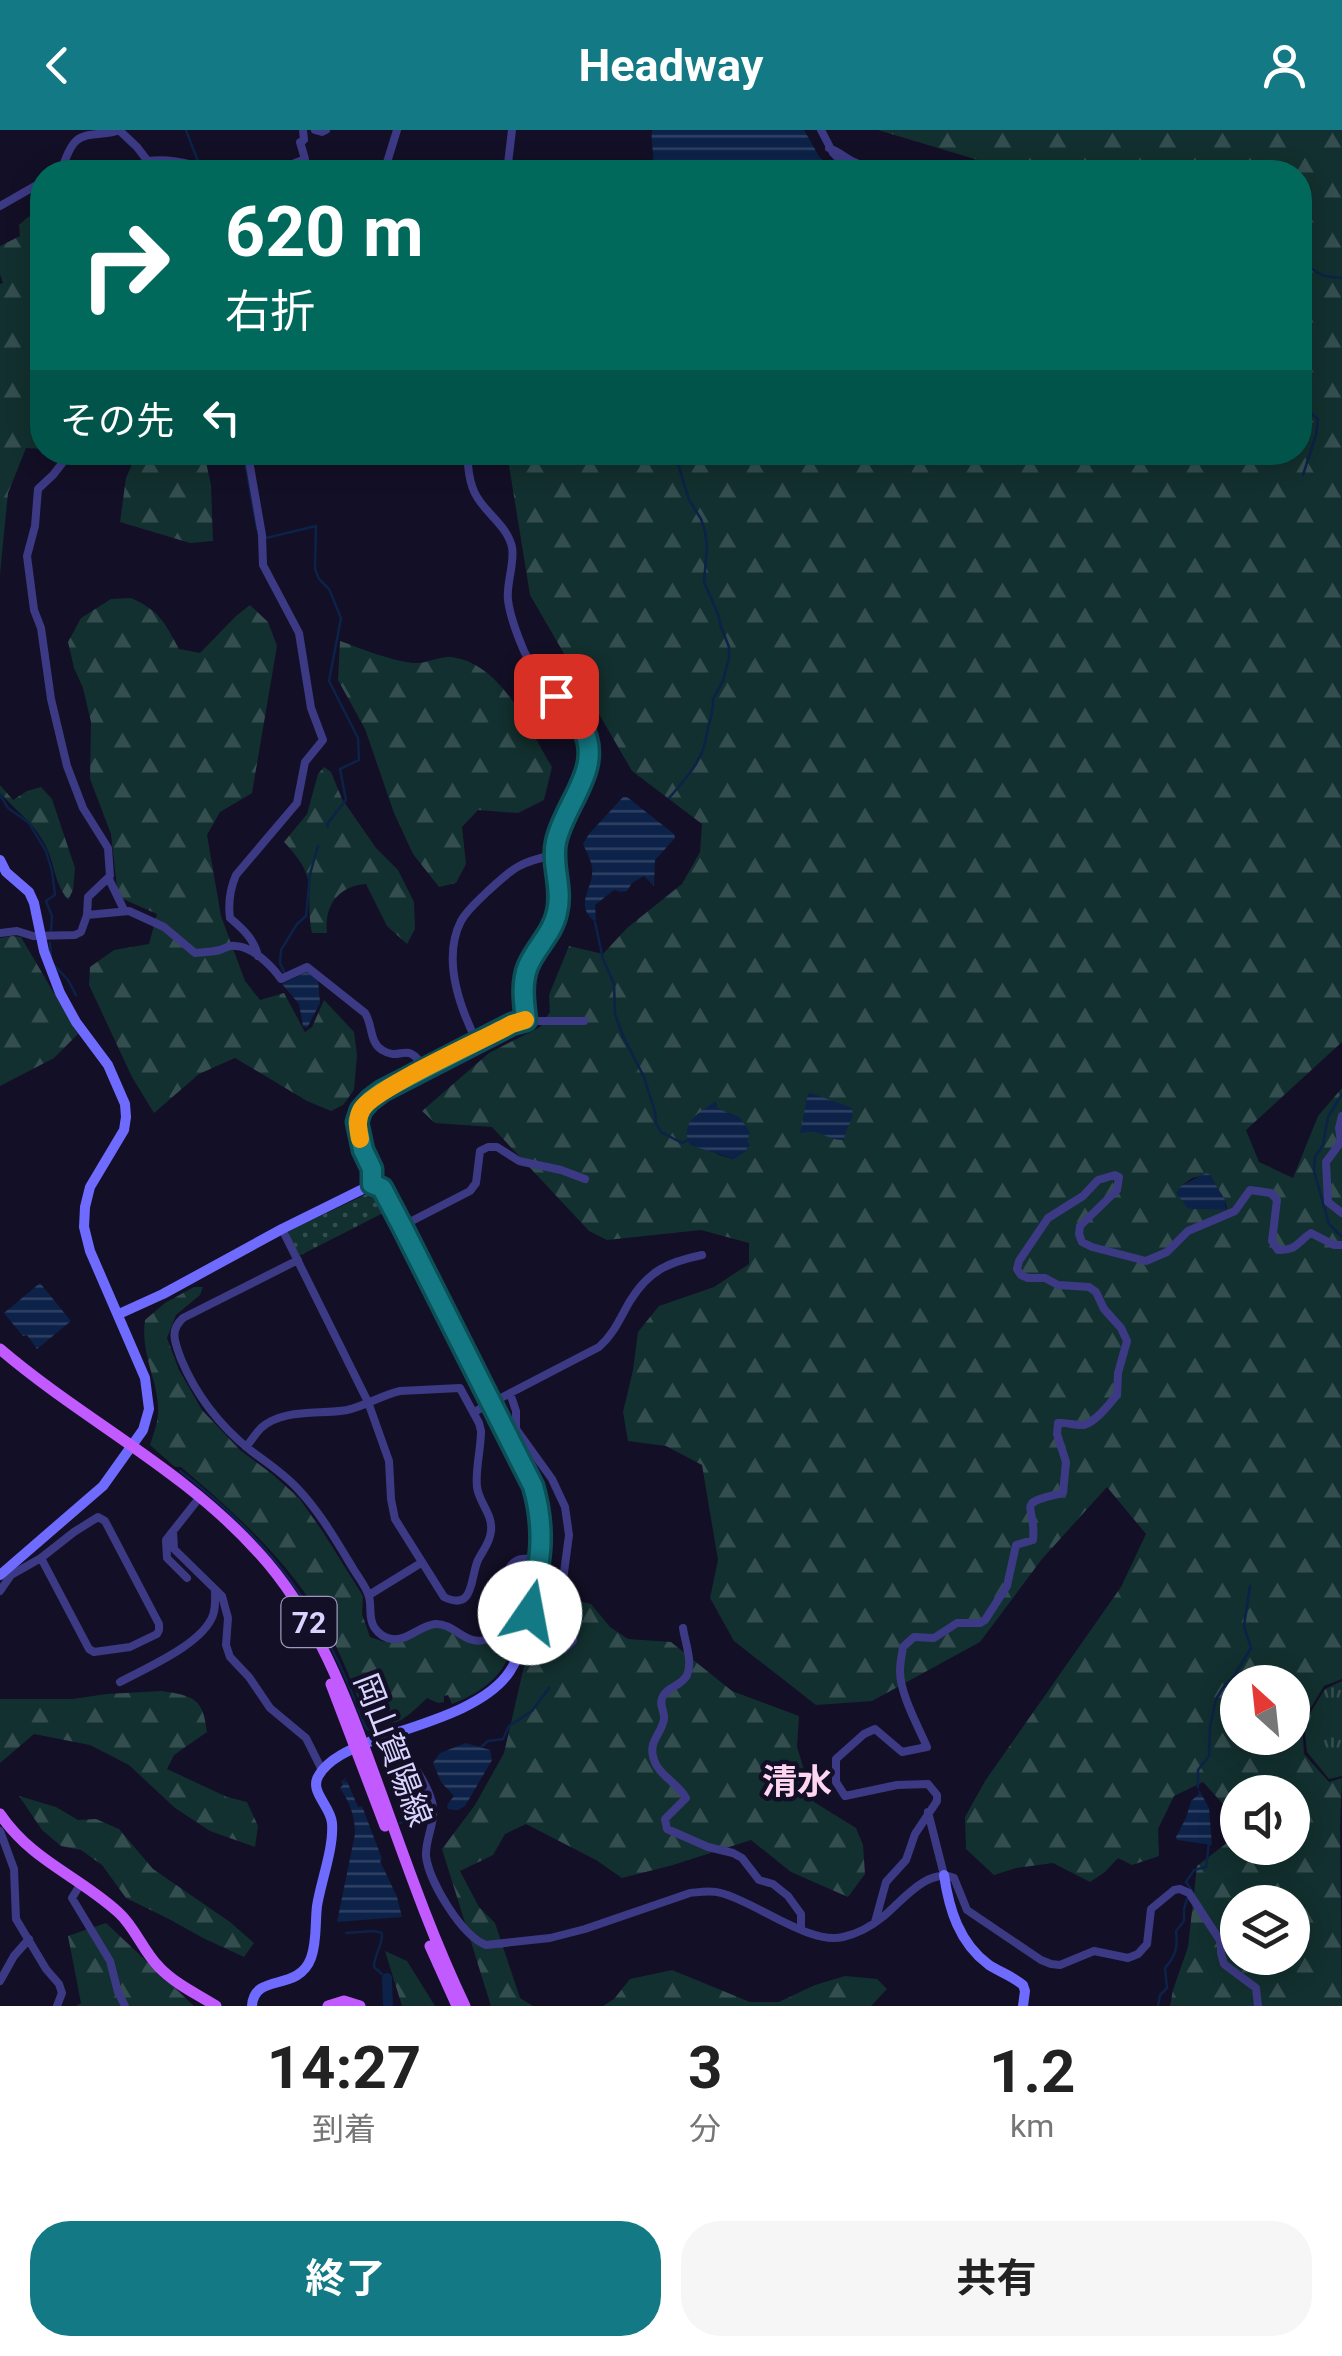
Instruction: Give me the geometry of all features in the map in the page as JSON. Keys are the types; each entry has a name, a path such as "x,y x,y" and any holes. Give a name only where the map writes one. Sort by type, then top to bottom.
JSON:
{"main road":[{"name":"岡山賀陽線","path":"0,1348 196,1502 252,1556 291,1606 359,1746 440,1953 465,2006"},
{"name":"岡山賀陽線","path":"0,1358 201,1497 260,1553 296,1600 326,1654 435,1961 456,2006"},
{"path":"0,1814 36,1854 122,1915 172,1979 216,2006"},
{"path":"328,2006 344,2001 360,2006"}],"street":[{"path":"66,160 78,140 119,130 147,160"},
{"path":"302,130 302,160"},
{"path":"315,130 326,130"},
{"path":"388,160 398,130"},
{"path":"508,160 512,130"},
{"path":"821,130 829,148 840,160"},
{"path":"829,148 850,160"},
{"path":"0,206 30,189"},
{"path":"62,465 38,490 27,556 34,610 41,628 56,720 76,791 108,848 109,879 124,910"},
{"path":"248,465 262,535 263,565 299,633 304,676 323,740 305,762 296,803 232,884 230,918 245,930 258,956"},
{"path":"469,465 477,497 494,515 512,548 508,598 523,649 558,702 578,721 587,743 589,764 561,822 554,855 558,911 527,968 526,1020"},
{"path":"477,1042 456,985 454,937 463,917 514,867 526,860 554,855"},
{"path":"0,860 6,872 30,892 53,977 76,1022 103,1057 125,1104 124,1130 90,1187 84,1214 86,1240 146,1378 149,1402 147,1423 103,1486 0,1575"},
{"path":"0,932 75,935 81,932 87,915 88,897 109,879"},
{"path":"87,915 124,910 164,926 195,953 236,946 258,956 281,979 303,968 313,970 369,1018 378,1047 390,1054 411,1053 424,1070"},
{"path":"372,1184 372,1169 357,1122 361,1110 382,1091 512,1024 526,1020 584,1021"},
{"path":"1342,1116 1340,1142 1326,1162 1328,1202 1342,1214"},
{"path":"402,1226 470,1192 476,1183 480,1151 488,1146 518,1161 585,1179"},
{"path":"875,1922 886,1882 906,1860 913,1838 937,1795 928,1784 897,1785 846,1796 836,1782 836,1759 875,1729 902,1752 928,1747 911,1716 902,1684 903,1646 914,1637 934,1638 957,1623 980,1623 988,1617 1007,1586 1016,1545 1033,1540 1035,1535 1031,1506 1045,1496 1063,1494 1066,1462 1057,1434 1058,1423 1088,1424 1117,1395 1127,1340 1096,1292 1089,1287 1058,1285 1046,1278 1028,1278 1017,1270 1048,1218 1084,1196 1098,1180 1115,1174 1119,1177 1117,1190 1080,1226 1082,1242 1092,1247 1140,1261 1158,1258 1188,1231 1235,1211 1250,1190 1271,1192 1277,1200 1272,1241 1278,1250 1293,1248 1311,1233 1342,1245"},
{"path":"118,1314 372,1184 382,1188 533,1486 541,1559 524,1640 510,1670 488,1694 468,1706 359,1746 322,1770 316,1790 330,1814 332,1832 310,1960 296,1977 264,1984 252,2006"},
{"path":"246,1447 261,1428 280,1418 346,1410 368,1402 400,1391 460,1388 481,1432 477,1490 491,1530 469,1593 460,1600 447,1600 399,1527 392,1511 390,1461 368,1402 282,1229"},
{"path":"474,1412 598,1347 644,1282 661,1267 702,1255"},
{"path":"298,1260 183,1318 172,1335 197,1391 222,1424 300,1490 327,1527 369,1595 372,1624 386,1638 404,1638 435,1624 448,1626 472,1640 482,1640 492,1636 499,1624 509,1567 521,1559 541,1559"},
{"path":"510,1393 516,1429 560,1493 569,1535 558,1610 571,1626 573,1640 564,1648 524,1640"},
{"path":"186,1578 167,1558 166,1540 196,1502"},
{"path":"0,1591 11,1575 98,1517 102,1518 159,1630 130,1647 91,1652 41,1558"},
{"path":"173,1530 178,1554 222,1596 228,1618 226,1645 230,1657 249,1676 270,1708 306,1738 322,1770"},
{"path":"369,1595 421,1563"},
{"path":"120,1682 176,1654 206,1627 215,1611 215,1590"},
{"path":"682,1628 689,1665 687,1675 662,1696 664,1721 651,1750 657,1768 686,1798 664,1822 667,1828 708,1848 742,1858 759,1880 773,1884 788,1896 801,1914 801,1929"},
{"path":"391,1735 420,1775 432,1802 426,1854 430,1868 452,1914 478,1942 486,1945 550,1938 704,1891 724,1894 816,1935 839,1938 875,1922 934,1876 944,1875 954,1878 967,1910 1042,1960 1060,1965 1094,1951 1128,1958 1138,1954 1149,1938 1152,1909 1170,1892 1180,1889 1190,1893 1221,1942 1224,1964 1256,1988 1258,2006"},
{"path":"928,1811 952,1915 962,1935 984,1961 1023,1985 1024,2006"},
{"path":"0,1831 14,1868 16,1919 61,1989 58,2006"},
{"path":"80,1884 72,1898 110,1961 125,2006"},
{"path":"0,1981 29,1938"}],"green space":[{"path":"878,130 1342,130 1342,1042 1246,1130 1259,1162 1293,1178 1318,1116 1342,1088 1342,1679 1324,1686 1310,1709 1310,1665 1220,1665 1220,1755 1305,1755 1329,1782 1342,1778 1342,2006 1170,2006 1188,1947 1197,1866 1220,1848 1220,1865 1310,1865 1310,1775 1220,1775 1220,1801 1203,1782 1174,1796 1158,1829 1159,1856 1132,1865 1118,1858 1090,1882 1053,1863 994,1875 966,1849 965,1817 985,1781 1121,1587 1146,1534 1107,1487 1042,1559 980,1642 872,1701 816,1705 734,1641 710,1598 718,1560 702,1465 666,1446 628,1441 623,1412 638,1332 659,1306 714,1287 749,1264 749,1243 701,1230 607,1240 589,1231 492,1127 435,1123 422,1111 489,1053 540,1027 550,1012 549,995 569,946 603,954 627,928 682,884 700,852 702,824 632,771 530,595 509,465 1312,465 1312,160 978,160","holes":["716,1102 717,1108 740,1118 747,1147 733,1159 706,1148","1209,1174 1225,1200 1226,1210 1187,1207 1181,1186 1192,1178"]},
{"path":"28,217 30,448 26,448 8,493 0,574 0,246 20,236 19,225"},
{"path":"132,465 207,465 213,541 190,543 120,522"},
{"path":"131,598 160,618 179,649 200,653 250,605 268,622 277,646 252,793 220,812 207,835 221,916 245,981 260,1000 284,993 305,1032 312,1027 324,1000 354,1032 354,1090 343,1105 331,1111 235,1058 199,1074 154,1113 132,1077 89,985 90,967 114,950 149,944 157,914 123,899 117,888 111,834 90,779 91,722 68,642 81,618 111,599"},
{"path":"340,641 413,663 451,657 485,671 512,700 552,767 544,800 518,813 478,810 462,827 466,864 456,883 439,887 413,854 394,813 365,729 338,680"},
{"path":"324,767 331,772 342,799 376,848 398,870 414,902 415,929 407,944 387,926 366,884 341,893 328,914 327,933 312,933 307,876 284,842 307,814 318,774"},
{"path":"0,785 13,800 41,787 52,799 75,868 68,900 43,841 0,793"},
{"path":"21,937 78,1034 54,1058 0,1086 0,938"},
{"path":"371,1192 379,1196 387,1211 299,1256 289,1231"},
{"path":"194,1287 203,1287 200,1295 176,1315 167,1338 179,1370 202,1410 240,1450 299,1498 363,1596 362,1614 370,1637 400,1642 441,1627 490,1641 504,1618 508,1574 514,1575 524,1599 516,1636 505,1664 485,1686 452,1704 448,1695 438,1703 427,1698 394,1723 369,1726 333,1640 303,1590 225,1506 150,1445 158,1403 145,1346 145,1320"},
{"path":"553,1595 591,1604 610,1627 628,1639 671,1642 732,1691 799,1716 797,1747 814,1802 856,1828 863,1845 865,1874 848,1897 791,1872 751,1840 622,1878 526,1824 505,1834 493,1855 460,1871 479,1907 495,1923 520,1998 533,2006 491,2006 442,1849 475,1805 504,1753 534,1623"},
{"path":"1342,1681 1342,1776 1329,1779 1309,1755 1310,1713 1325,1689"},
{"path":"162,1691 195,1701 203,1712 207,1732 174,1755 167,1769 227,1797 247,1802 258,1826 255,1847 210,1831 175,1808 129,1765 90,1745 34,1734 0,1763 0,1699 72,1699"},
{"path":"19,1796 56,1807 78,1820 96,1819 119,1829 153,1869 254,1943 244,1957 126,1898 102,1865 81,1850 61,1846 42,1830"},
{"path":"106,1923 194,2006 76,2006 81,2003 68,1936"},
{"path":"385,1951 407,1961 435,2006 402,2006"},
{"path":"672,1970 750,2002 779,2002 845,1976 877,1979 887,1989 871,2006 603,2006 630,1979"}],"water":[{"path":"652,130 804,130 823,160 653,160"},
{"path":"623,797 675,838 655,860 654,886 644,876 627,891 614,890 595,905 594,921 585,908 592,867 583,844"},
{"path":"306,972 318,980 320,1003 307,1028 303,1026 299,1004 282,984"},
{"path":"811,1093 852,1108 844,1140 800,1133"},
{"path":"716,1101 717,1108 740,1118 750,1132 747,1141 751,1148 747,1147 734,1159 690,1145 687,1137 693,1119"},
{"path":"1206,1173 1225,1200 1226,1210 1189,1209 1176,1193 1181,1186"},
{"path":"40,1283 71,1321 37,1349 4,1313"},
{"path":"466,1743 490,1750 492,1760 465,1806 448,1809 454,1796 441,1782 433,1763 440,1753"},
{"path":"347,1777 344,1782 347,1781 358,1807 362,1806 402,1917 337,1922 355,1834 351,1810 340,1788"},
{"path":"1198,1788 1209,1808 1212,1845 1176,1837 1191,1801 1199,1794"}],"waterway":[{"path":"186,130 197,160"},
{"path":"1312,270 1342,278"},
{"path":"1312,414 1318,419 1312,447"},
{"path":"669,798 702,752 713,699 729,658 729,647 704,582 705,531 689,500 678,465"},
{"path":"1303,475 1306,465"},
{"path":"246,467 257,529"},
{"path":"266,538 316,526 315,569 341,618 329,681 358,738 359,760 340,769 346,800 328,827"},
{"path":"0,795 8,808 29,823 46,851 55,895 46,901 52,916 51,931"},
{"path":"286,976 280,963 281,950 306,916 310,874 318,846"},
{"path":"595,922 603,959 614,984 615,1014 644,1077 656,1123 661,1132 682,1143 688,1140"},
{"path":"50,943 51,958"},
{"path":"54,965 76,995"},
{"path":"1342,1094 1328,1117 1314,1171 1329,1224 1342,1237"},
{"path":"180,1471 242,1525 292,1582 331,1648 364,1724 374,1731"},
{"path":"1198,1787 1198,1770 1209,1756 1216,1699 1251,1648 1244,1626 1250,1586"},
{"path":"482,1746 503,1739 509,1726 532,1711 549,1688"},
{"path":"400,1823 426,1814"},
{"path":"1192,1891 1186,1882 1194,1870 1206,1867 1209,1842"},
{"path":"1158,2006 1160,1995 1167,1988 1165,1968 1175,1951 1176,1931 1184,1921 1187,1899"},
{"path":"346,1933 382,1933 374,1967 382,1974"},
{"path":"387,1978 388,2006"}],"slow traffic":[{"path":"360,1139 357,1122 361,1110 382,1091 525,1020"}],"district":[{"name":"清水","path":"797,1782"}],"route":[{"path":"530,1613 541,1559 538,1504 533,1486 382,1188 372,1184 372,1169 357,1122 361,1110 382,1091 526,1020 527,968 558,911 554,855 561,822 589,764 583,729 556,696"}]}
